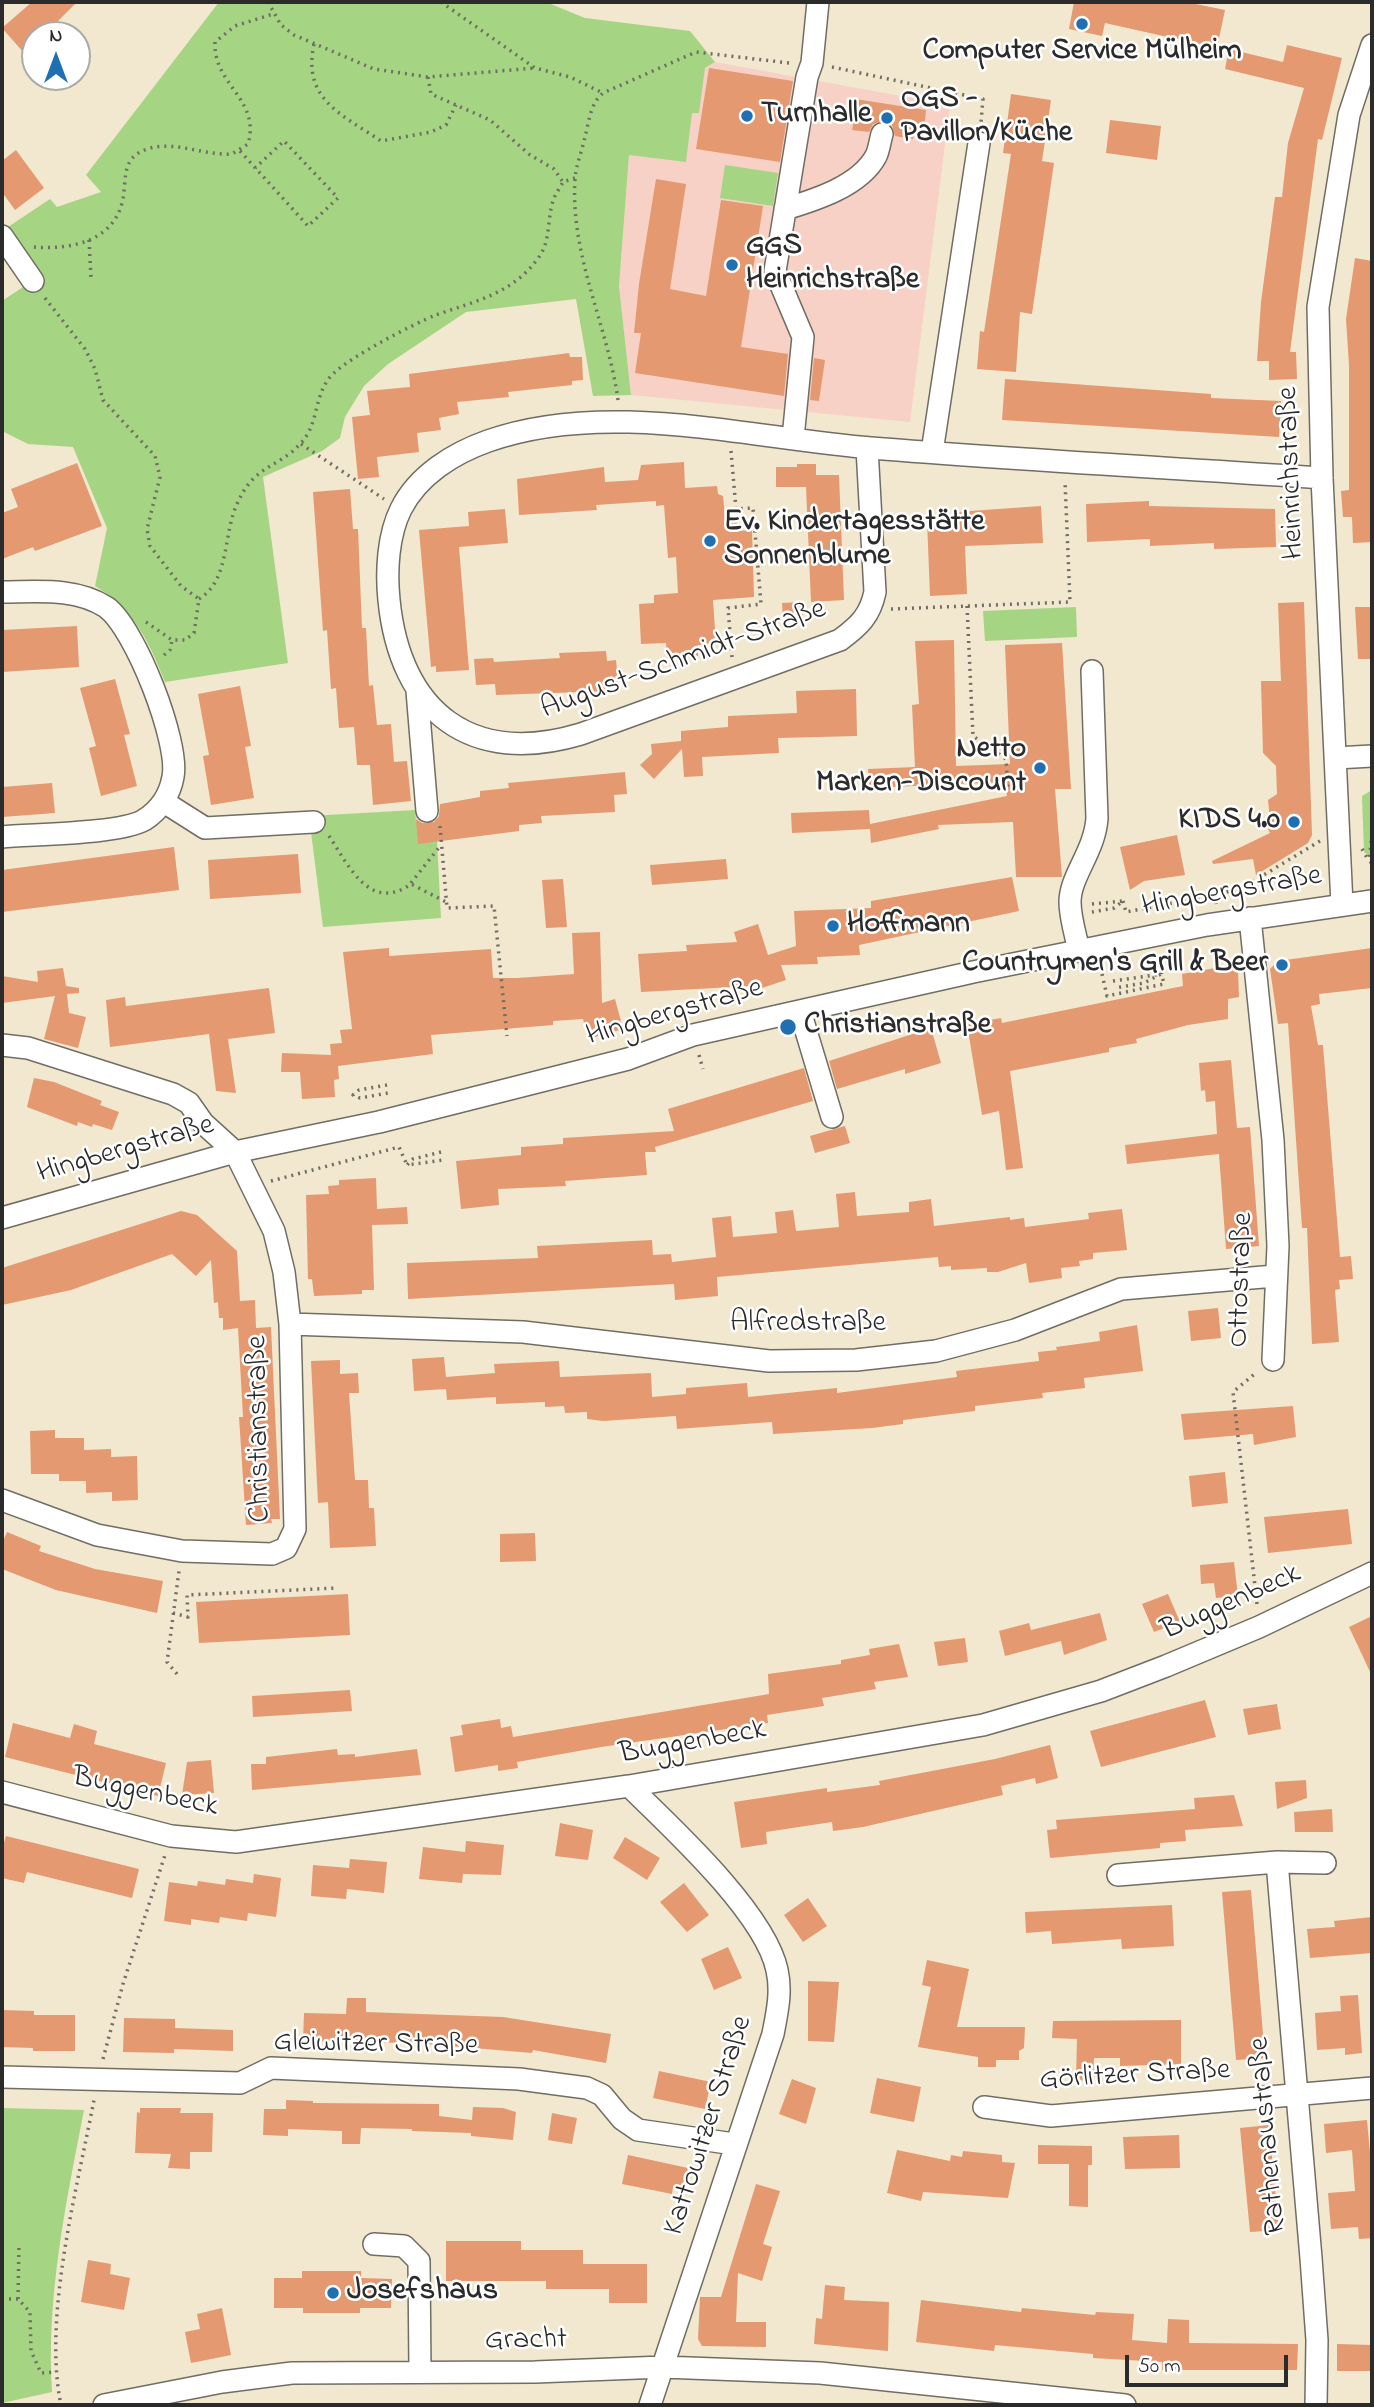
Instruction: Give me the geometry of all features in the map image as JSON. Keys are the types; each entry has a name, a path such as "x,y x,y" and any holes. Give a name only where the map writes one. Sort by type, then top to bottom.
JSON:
{"street":[{"path":"793,438 803,337 775,271 807,77 812,63 818,2"},
{"name":"Heinrichstraße","path":"1342,905 1322,478 1318,307 1349,115 1371,56"},
{"path":"785,209 815,201 861,173 876,156 882,134"},
{"path":"932,452 979,144"},
{"path":"5,240 33,281"},
{"name":"August-Schmidt-Straße","path":"867,448 875,592 872,610 862,623 840,640 581,734 539,744 493,743 464,733 432,710 417,689 396,644 388,593 390,551 401,510 411,494 440,465 475,446 542,427 621,423 730,431 867,448 1322,478"},
{"path":"2,592 59,592 81,596 106,607 121,622 137,649 172,745 174,776 164,802 144,820 122,827 2,837"},
{"path":"1079,951 1070,902 1074,881 1085,863 1096,832 1097,818 1092,671"},
{"path":"417,689 434,815"},
{"path":"1336,758 1372,756"},
{"path":"164,802 205,828 314,822"},
{"name":"Hingbergstraße","path":"2,1218 235,1152 379,1122 628,1059 693,1035 1079,951 1250,918 1372,901"},
{"name":"Ottostraße","path":"1250,918 1272,1140 1278,1246 1272,1360"},
{"path":"800,1011 832,1117"},
{"name":"Christianstraße","path":"2,1045 40,1052 173,1094 189,1103 203,1123 235,1152 274,1231 284,1272 290,1324 295,1529 286,1548 272,1554 182,1551 97,1535 2,1500"},
{"name":"Alfredstraße","path":"290,1324 523,1332 769,1362 856,1360 949,1348 1015,1330 1121,1289 1275,1276"},
{"name":"Buggenbeck","path":"2,1792 171,1836 236,1842 629,1786 983,1725 1101,1691 1259,1627 1372,1573"},
{"name":"Kattowitzer Straße","path":"629,1786 705,1861 765,1939 777,1969 780,2000 774,2034 734,2144 650,2405"},
{"path":"1118,1875 1277,1862 1325,1864"},
{"name":"Rathenaustraße","path":"1277,1862 1315,2313 1316,2405"},
{"name":"Gleiwitzer Straße","path":"2,2077 240,2082 271,2068 519,2078 587,2088 603,2095 622,2119 638,2130 734,2144"},
{"name":"Görlitzer Straße","path":"984,2107 1051,2116 1372,2088"},
{"path":"374,2244 404,2246 419,2260 420,2372"},
{"name":"Gracht","path":"104,2405 222,2382 292,2373 663,2367 820,2374 947,2396 1125,2405"}],"path":[{"path":"268,2 273,14 294,35 374,69 428,77 535,68 570,77 603,93"},
{"path":"441,2 535,68"},
{"path":"5,240 48,248 89,240 104,232 119,211 126,165 137,154 169,147 222,155 240,152 248,144 250,117 222,73 214,53 215,43 235,26 273,14"},
{"path":"314,44 311,72 316,90 323,100 381,141 412,138 432,132 446,125 456,105"},
{"path":"621,423 614,370 591,294 577,228 575,178 593,105 603,93 696,52 790,64 812,63 984,99 979,144"},
{"path":"428,77 431,94 490,120 530,155 554,169 563,182"},
{"path":"240,152 308,226 338,198 284,141 255,168"},
{"path":"199,599 209,593 222,567 226,535 237,503 260,470 301,444 312,429 319,394 333,374 435,316 485,300 507,289 540,256 547,238 553,201 563,182 575,178"},
{"path":"89,240 91,278"},
{"path":"33,281 85,349 95,369 103,400 155,456 160,477 147,529 150,546 181,586 199,599"},
{"path":"730,431 736,509 753,508 761,604 728,608 734,679"},
{"path":"301,444 401,510"},
{"path":"872,610 1070,601 1064,461"},
{"path":"121,622 139,618 172,640 185,640 194,633 199,599"},
{"path":"967,606 973,736 1006,759 1007,789"},
{"path":"434,815 442,843 447,908 494,906 507,1036"},
{"path":"314,822 324,829 362,885 383,894 398,892 411,884 442,843"},
{"path":"1370,862 1372,834"},
{"path":"1123,901 1126,912 1242,888 1316,842 1359,839 1370,862"},
{"path":"411,884 446,902"},
{"path":"1215,895 1219,924"},
{"path":"1082,906 1112,900 1123,901"},
{"path":"1083,914 1114,908 1123,901"},
{"path":"1101,974 1107,996 1164,984 1159,963"},
{"path":"1113,981 1161,974"},
{"path":"1115,988 1144,983 1161,974"},
{"path":"353,1095 359,1090 387,1085"},
{"path":"353,1095 360,1098 388,1093"},
{"path":"353,1095 355,1107"},
{"path":"253,1186 399,1147 407,1165"},
{"path":"407,1165 413,1159 441,1152"},
{"path":"407,1165 443,1160"},
{"name":"Ottostraße","path":"1259,1627 1233,1392 1272,1360"},
{"path":"177,1674 167,1662 178,1579"},
{"path":"173,1613 188,1617 187,1595 337,1588"},
{"path":"60,2400 55,2372 67,2243 99,2078 123,1984 171,1836"},
{"path":"19,2244 18,2299 30,2312 31,2351 41,2373 55,2372"},
{"path":"2,2299 18,2299"}],"shaded area":[{"path":"715,62 950,105 910,422 631,395 619,286 632,116"}],"green space":[{"path":"219,2 546,2 585,18 690,31 715,62 705,68 699,113 692,113 686,162 629,155 619,286 631,395 593,396 576,299 466,312 388,364 364,386 345,417 340,438 322,451 263,477 288,663 165,682 139,628 120,605 95,586 107,528 73,447 28,444 2,431 2,301 26,285 24,250 8,227 50,199 57,207 101,192 86,175"},
{"path":"725,165 778,173 773,206 720,198"},
{"path":"1076,607 1077,637 985,641 983,611"},
{"path":"1372,790 1372,858 1364,852 1362,796"},
{"path":"415,810 416,821 437,841 441,918 323,927 309,816"},
{"path":"2,2108 84,2110 59,2250 52,2321 52,2392 2,2403"}],"building":[{"path":"32,2 77,2 58,21 21,21 21,50 2,28"},
{"path":"1074,2 1186,2 1225,10 1217,48 1105,23 1102,36 1069,29"},
{"path":"1287,45 1342,58 1322,140 1318,139 1290,352 1296,352 1297,379 1269,380 1269,361 1257,361 1261,302 1275,197 1282,197 1288,143 1304,88 1225,69 1229,49 1283,62"},
{"name":"Turnhalle","path":"709,68 793,81 780,162 696,149"},
{"path":"1011,94 1051,100 1042,161 1054,163 1032,314 1020,312 1016,372 977,369 980,331 984,332 1011,154 1003,153"},
{"name":"OGS - Pavillon/Küche","path":"849,98 926,110 924,130 915,128 913,139 895,136 892,125 885,121 873,124 869,132 852,130 854,119 846,118"},
{"path":"1110,120 1161,126 1157,160 1106,153"},
{"path":"16,150 44,188 15,210 2,192 2,161"},
{"path":"656,179 686,184 670,289 706,296 721,200 763,206 741,347 788,354 784,396 635,373 641,333 634,333 639,284"},
{"path":"1355,258 1372,261 1372,542 1353,543 1352,517 1343,517 1341,491 1349,490 1349,365 1346,319"},
{"path":"569,353 570,357 582,357 583,380 572,381 572,385 508,392 509,397 457,402 459,414 439,418 441,430 417,433 419,452 377,457 379,477 358,479 352,417 370,415 367,391 410,387 409,374"},
{"path":"814,358 825,360 819,401 810,400"},
{"path":"1005,379 1211,394 1211,398 1281,401 1279,437 1002,420"},
{"path":"684,462 685,488 717,486 718,494 723,496 725,517 737,517 738,531 752,530 754,597 713,600 716,644 698,645 698,656 667,658 666,643 641,644 639,604 654,603 654,595 678,593 676,557 668,558 664,505 656,506 656,501 596,505 597,510 519,515 517,479 604,467 605,482 638,480 641,465"},
{"path":"77,463 102,526 35,551 33,547 2,559 2,513 18,507 11,489"},
{"path":"797,464 816,464 816,475 839,475 844,600 811,602 806,487 776,487 776,467 797,467"},
{"path":"350,489 353,529 358,529 362,628 366,628 369,686 373,685 377,725 391,724 394,762 407,761 411,801 373,805 370,765 357,765 354,727 339,728 336,688 331,689 327,630 323,631 313,492"},
{"path":"1149,501 1149,506 1275,509 1276,547 1214,549 1214,543 1150,546 1150,539 1087,542 1086,504"},
{"path":"1041,506 1043,543 965,546 967,594 930,596 927,520 956,519 956,512"},
{"path":"505,509 508,543 459,547 469,670 436,672 436,666 431,667 419,530 469,526 468,512"},
{"path":"802,602 803,619 783,620 782,603"},
{"path":"1304,602 1312,835 1308,843 1256,875 1253,859 1213,864 1212,861 1270,833 1265,823 1270,820 1268,800 1277,794 1276,766 1263,753 1261,681 1281,681 1278,603"},
{"path":"1355,607 1372,607 1372,659 1358,659"},
{"path":"77,626 79,667 2,672 2,630"},
{"path":"954,640 956,766 1010,764 1005,645 1062,643 1071,789 1055,789 1062,877 1016,877 1013,822 938,825 939,829 871,843 870,829 792,833 791,813 869,810 870,824 1007,796 1005,782 869,788 868,769 915,767 912,705 919,704 915,641"},
{"path":"606,651 607,661 616,660 618,682 608,683 609,691 496,695 495,684 476,685 474,659 493,658 494,662 560,658 559,653"},
{"path":"115,679 130,734 124,735 137,786 101,796 89,748 96,746 80,688"},
{"path":"240,686 251,746 245,747 254,798 211,805 203,756 209,755 198,694"},
{"path":"856,689 857,736 778,738 779,753 702,757 703,776 684,777 682,749 654,779 640,765 652,754 651,744 681,741 681,731 728,727 728,716 797,713 796,691"},
{"path":"625,772 627,794 614,795 615,812 541,816 542,823 519,825 519,831 418,844 416,819 422,823 434,822 439,816 440,804 480,797 480,791 509,788 508,783"},
{"path":"52,783 55,813 2,817 2,787"},
{"path":"1177,835 1185,875 1144,881 1130,890 1120,847"},
{"path":"174,847 179,890 2,912 2,870"},
{"path":"298,854 301,893 210,899 208,860"},
{"path":"726,859 728,879 652,885 650,865"},
{"path":"1012,877 1019,911 859,945 860,955 817,957 818,964 781,965 786,980 753,991 751,986 641,992 638,954 687,951 686,945 737,942 734,932 758,924 768,955 796,946 794,911 871,908 871,901"},
{"path":"563,879 567,927 546,928 542,880"},
{"path":"600,932 602,1003 615,999 623,1029 588,1039 583,1019 553,1021 553,1025 431,1035 433,1054 338,1066 339,1079 334,1080 335,1097 302,1099 300,1072 281,1072 282,1053 331,1055 330,1044 342,1043 340,1030 352,1029 343,952 389,948 389,956 491,949 493,978 574,974 572,933"},
{"path":"1372,948 1372,988 1319,994 1320,1004 1311,1006 1318,1045 1323,1045 1340,1257 1351,1256 1353,1279 1339,1280 1340,1289 1335,1290 1339,1342 1312,1344 1307,1228 1302,1228 1288,1023 1278,1024 1270,969 1278,961"},
{"path":"1232,965 1238,970 1239,997 1228,999 1228,1019 1188,1025 1136,1039 1137,1043 1109,1048 1109,1052 1010,1071 1023,1168 1006,1170 999,1111 982,1115 967,1024 1001,1018 1002,1023 1183,986 1182,974"},
{"path":"63,968 66,986 79,988 79,993 67,994 69,1013 86,1017 78,1048 44,1039 55,996 2,1003 2,976 38,982 37,971"},
{"path":"269,988 275,1033 228,1039 236,1093 216,1091 209,1034 110,1047 106,1000 125,997 126,1006"},
{"path":"931,1028 941,1063 905,1074 905,1069 837,1089 829,1061"},
{"path":"1231,1060 1237,1128 1250,1127 1259,1246 1226,1249 1219,1154 1127,1164 1125,1145 1217,1134 1215,1101 1206,1102 1205,1090 1201,1091 1199,1063"},
{"path":"804,1068 813,1101 655,1147 656,1152 645,1152 647,1175 565,1181 566,1186 498,1189 499,1205 461,1209 456,1161 521,1155 521,1147 563,1144 563,1138 674,1131 668,1109"},
{"path":"34,1078 54,1082 102,1101 100,1105 119,1112 112,1130 78,1122 77,1126 27,1107"},
{"path":"845,1126 850,1143 815,1153 810,1136"},
{"path":"376,1178 377,1209 407,1207 408,1224 372,1225 374,1290 362,1290 362,1294 314,1296 312,1279 308,1279 306,1195 329,1194 328,1186 339,1185 339,1180"},
{"path":"855,1192 857,1216 909,1212 909,1202 931,1199 934,1226 1010,1217 1010,1220 1024,1218 1025,1227 1089,1219 1088,1213 1122,1209 1127,1250 1093,1253 1093,1259 1079,1261 1080,1266 1061,1268 1062,1278 1029,1283 1026,1263 998,1272 987,1272 987,1268 951,1270 951,1266 939,1267 938,1257 717,1277 718,1296 675,1300 674,1284 408,1299 407,1263 538,1258 537,1246 652,1240 653,1255 671,1254 672,1262 716,1257 712,1218 731,1216 733,1237 777,1233 775,1212 793,1210 796,1231 839,1227 836,1194"},
{"path":"181,1211 197,1215 237,1251 240,1301 255,1300 256,1328 271,1327 280,1519 271,1519 272,1523 246,1525 239,1417 243,1417 238,1328 223,1330 223,1318 219,1318 218,1302 214,1303 211,1260 196,1276 172,1254 71,1290 2,1305 2,1268"},
{"path":"1218,1308 1221,1338 1191,1341 1188,1311"},
{"path":"1137,1325 1143,1371 1084,1378 1085,1388 1042,1393 1043,1398 975,1406 975,1411 903,1420 903,1424 872,1428 773,1434 772,1422 677,1429 676,1416 603,1421 587,1419 587,1412 565,1413 564,1406 545,1407 545,1402 496,1404 496,1397 447,1400 446,1389 414,1391 412,1359 444,1357 446,1377 495,1373 494,1364 559,1361 560,1377 651,1373 652,1397 686,1394 686,1388 747,1383 748,1397 837,1388 837,1393 957,1377 956,1371 1039,1361 1038,1352 1100,1341 1099,1332"},
{"path":"340,1360 340,1374 358,1373 359,1393 349,1393 355,1480 368,1480 369,1508 374,1508 376,1546 330,1548 328,1502 318,1503 311,1361"},
{"path":"1293,1406 1296,1437 1254,1445 1253,1434 1184,1440 1181,1414"},
{"path":"55,1430 55,1438 84,1438 84,1450 111,1449 111,1457 137,1456 138,1500 112,1501 112,1492 86,1493 86,1481 59,1481 59,1474 31,1474 30,1431"},
{"path":"1225,1472 1228,1503 1192,1507 1189,1476"},
{"path":"1348,1509 1352,1544 1268,1553 1264,1517"},
{"path":"7,1532 41,1546 39,1551 95,1569 163,1581 157,1613 56,1590 2,1569 2,1544"},
{"path":"535,1533 536,1561 500,1562 500,1534"},
{"path":"1234,1562 1238,1596 1216,1598 1214,1583 1201,1584 1200,1565"},
{"path":"348,1594 350,1635 199,1643 196,1602"},
{"path":"1168,1594 1180,1622 1154,1632 1142,1604"},
{"path":"1100,1613 1107,1640 1064,1655 1061,1641 1005,1656 999,1631 1029,1623 1031,1630"},
{"path":"1372,1616 1372,1676 1349,1627"},
{"path":"965,1638 968,1662 938,1666 934,1642"},
{"path":"899,1644 908,1677 874,1682 876,1689 822,1698 824,1706 767,1715 768,1723 517,1762 518,1768 498,1771 498,1765 455,1772 450,1737 463,1735 461,1725 500,1719 501,1728 511,1726 513,1737 769,1694 768,1674 841,1664 841,1660 870,1655 869,1649"},
{"path":"350,1690 352,1711 253,1717 252,1696"},
{"path":"1205,1700 1216,1737 1101,1767 1090,1731"},
{"path":"1277,1704 1281,1729 1248,1735 1243,1709"},
{"path":"13,1723 70,1738 74,1724 97,1731 94,1744 166,1763 158,1796 5,1757"},
{"path":"1050,1745 1058,1778 1036,1784 1035,1778 1001,1786 1003,1795 863,1827 833,1831 832,1822 766,1832 767,1844 741,1848 734,1802 827,1788 827,1792 880,1785 879,1781 995,1759"},
{"path":"337,1749 338,1755 355,1754 355,1757 417,1749 421,1775 252,1790 251,1764 266,1764 266,1757"},
{"path":"211,1760 214,1793 182,1795 187,1762"},
{"path":"1306,1780 1307,1798 1277,1809 1275,1782"},
{"path":"1234,1795 1243,1826 1185,1830 1186,1841 1160,1843 1160,1848 1050,1858 1047,1830 1057,1829 1056,1820 1195,1809 1194,1798"},
{"path":"1332,1809 1333,1832 1295,1832 1294,1812"},
{"path":"560,1823 593,1830 588,1860 555,1856"},
{"path":"6,1836 139,1869 132,1898 27,1872 24,1883 2,1878 2,1850"},
{"path":"625,1837 660,1858 647,1880 613,1858"},
{"path":"466,1841 504,1845 501,1875 463,1874 462,1883 419,1879 423,1847 465,1852"},
{"path":"350,1859 387,1862 384,1893 347,1889 346,1899 311,1896 313,1865 349,1868"},
{"path":"254,1874 281,1878 276,1917 248,1913 247,1921 220,1917 219,1923 191,1919 191,1925 164,1921 169,1882 197,1886 198,1881 225,1885 226,1879 253,1883"},
{"path":"684,1883 709,1915 687,1932 660,1902"},
{"path":"1251,1890 1265,2058 1236,2060 1222,1892"},
{"path":"808,1898 827,1926 803,1942 784,1915"},
{"path":"1172,1905 1174,1946 1122,1949 1121,1939 1052,1944 1051,1931 1026,1933 1025,1912"},
{"path":"1372,1917 1372,1953 1310,1958 1307,1929 1335,1927 1334,1921"},
{"path":"728,1947 742,1978 714,1990 701,1959"},
{"path":"927,1960 969,1969 957,2027 1025,2027 1024,2048 1019,2051 1019,2060 996,2060 996,2067 978,2067 978,2057 918,2047 931,1987 922,1985"},
{"path":"808,1981 839,1982 834,2042 808,2041"},
{"path":"1358,1995 1362,2053 1345,2055 1345,2048 1317,2050 1315,2013 1341,2011 1340,1996"},
{"path":"347,1998 366,1998 366,2012 503,2017 611,2034 606,2063 533,2050 532,2053 415,2043 303,2041 304,2013 346,2014"},
{"path":"2,2010 34,2011 34,2015 75,2015 75,2051 33,2051 33,2048 2,2047"},
{"path":"124,2018 175,2019 175,2028 233,2030 233,2051 174,2049 174,2053 123,2052"},
{"path":"1181,2020 1181,2064 1120,2066 1120,2058 1094,2058 1093,2081 1076,2080 1077,2039 1052,2038 1053,2021"},
{"path":"659,2071 711,2082 705,2109 653,2098"},
{"path":"877,2078 921,2087 914,2122 870,2113"},
{"path":"792,2079 816,2088 806,2124 779,2114"},
{"path":"286,2100 313,2103 439,2104 439,2116 472,2120 473,2107 503,2108 516,2112 513,2140 471,2136 471,2133 412,2129 361,2128 360,2144 342,2144 342,2131 288,2129 288,2136 263,2135 264,2109 286,2109"},
{"path":"140,2108 181,2108 180,2113 213,2113 212,2152 190,2152 190,2169 168,2168 171,2154 135,2153 137,2112 140,2113"},
{"path":"552,2113 577,2118 572,2144 548,2140"},
{"path":"1367,2120 1372,2174 1372,2238 1359,2239 1358,2227 1331,2229 1328,2193 1355,2191 1352,2150 1326,2153 1324,2124"},
{"path":"1269,2125 1279,2230 1250,2232 1240,2128"},
{"path":"1179,2135 1180,2168 1125,2169 1123,2137"},
{"path":"1038,2145 1092,2146 1092,2165 1088,2165 1088,2207 1069,2206 1069,2164 1038,2164"},
{"path":"897,2150 950,2161 951,2155 962,2157 963,2151 1002,2155 1002,2162 1015,2163 1008,2198 923,2192 921,2201 887,2193"},
{"path":"628,2155 688,2168 684,2189 673,2187 672,2194 622,2184"},
{"path":"756,2184 780,2191 763,2244 772,2247 762,2281 738,2273 736,2322 766,2322 766,2347 702,2346 698,2339 700,2297 721,2297"},
{"path":"446,2241 521,2241 521,2250 583,2250 583,2264 647,2264 647,2303 609,2303 609,2289 546,2289 546,2281 446,2281"},
{"path":"88,2260 111,2264 110,2274 130,2278 124,2310 81,2302"},
{"name":"Josefshaus","path":"302,2271 361,2271 361,2278 392,2279 391,2308 360,2308 360,2313 303,2313 303,2308 274,2308 274,2278 302,2278"},
{"path":"825,2285 845,2287 844,2300 889,2302 888,2351 814,2344 816,2318 822,2319"},
{"path":"921,2300 1021,2312 1022,2308 1095,2315 1096,2312 1134,2314 1132,2340 1167,2343 1168,2319 1189,2320 1189,2343 1298,2344 1297,2370 1162,2370 1162,2362 1093,2358 1093,2354 995,2345 994,2351 916,2342"},
{"path":"222,2308 231,2355 191,2363 185,2332 200,2329 197,2314"},
{"path":"1337,2344 1372,2345 1372,2371 1337,2371"}],"place":[{"name":"Computer Service Mülheim","path":"1082,24"},
{"name":"Turnhalle","path":"747,116"},
{"name":"OGS - Pavillon/Küche","path":"887,118"},
{"name":"GGS Heinrichstraße","path":"732,265"},
{"name":"Ev. Kindertagesstätte Sonnenblume","path":"710,541"},
{"name":"Netto Marken-Discount","path":"1040,768"},
{"name":"KIDS 4.0","path":"1294,822"},
{"name":"Hoffmann","path":"833,926"},
{"name":"Countrymen's Grill & Beer","path":"1282,965"},
{"name":"Christianstraße","path":"788,1027"},
{"name":"Josefshaus","path":"333,2293"}]}
